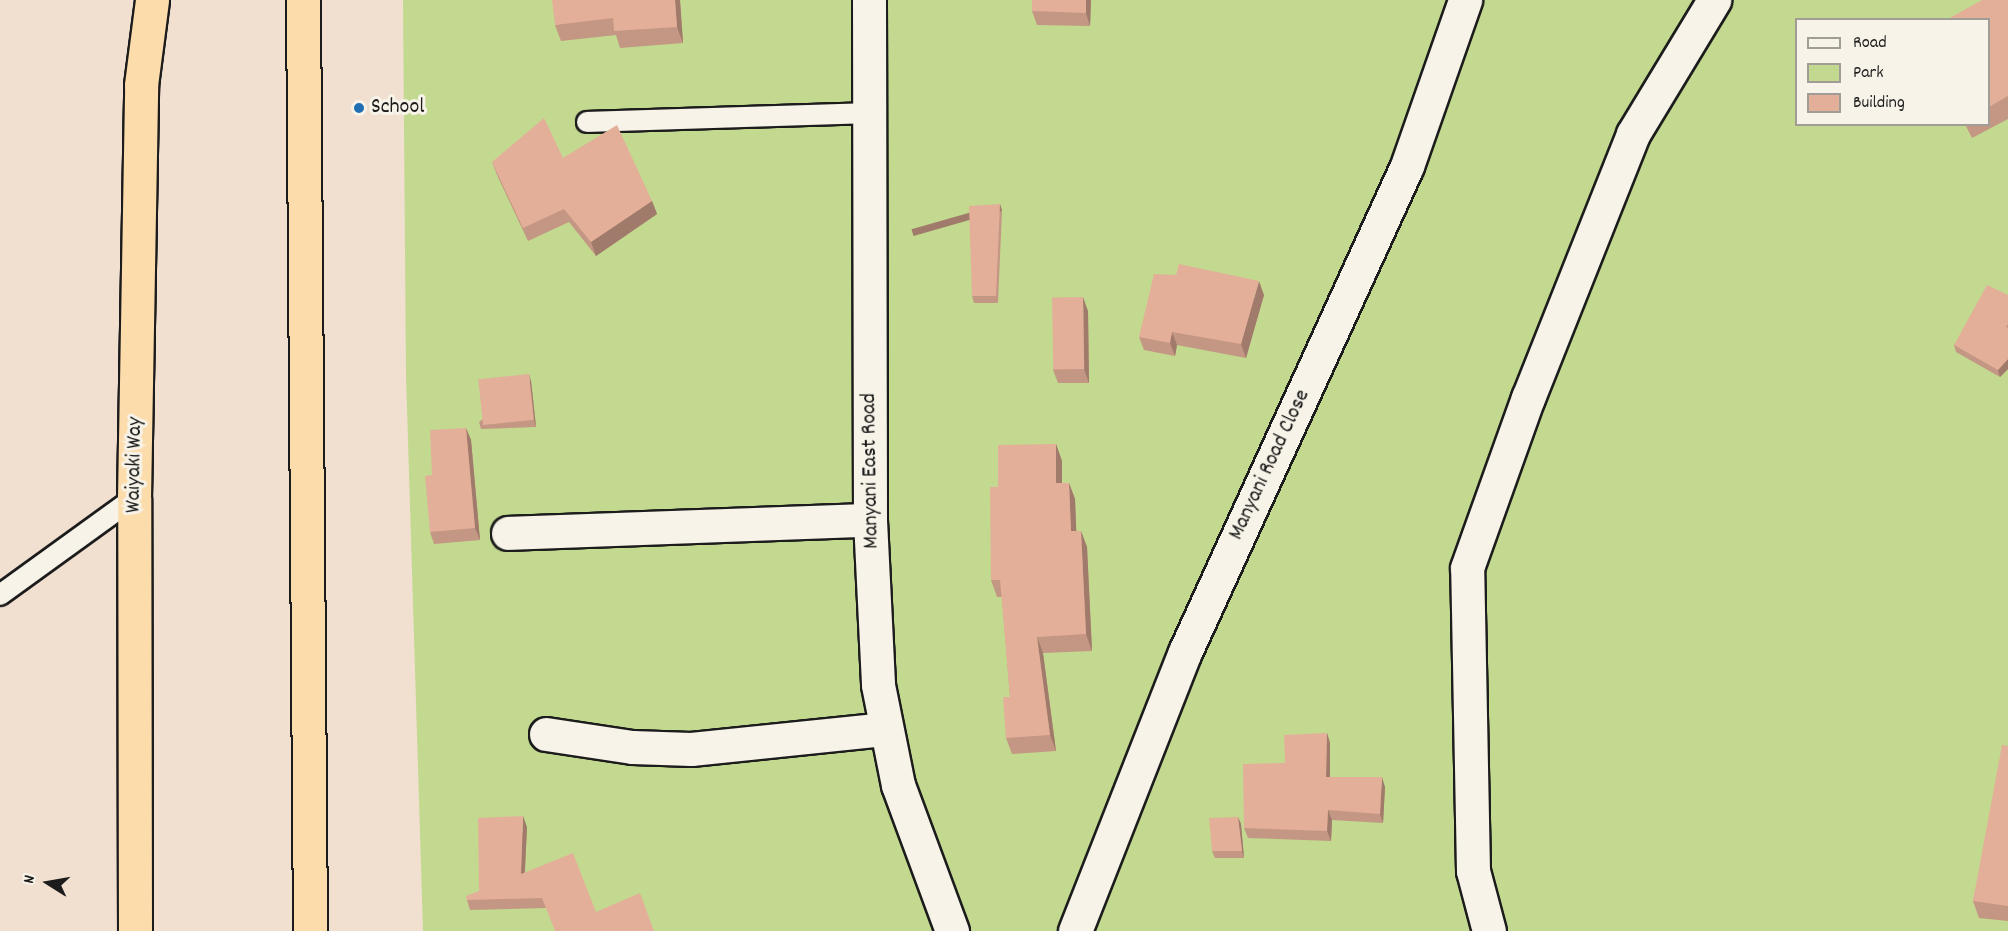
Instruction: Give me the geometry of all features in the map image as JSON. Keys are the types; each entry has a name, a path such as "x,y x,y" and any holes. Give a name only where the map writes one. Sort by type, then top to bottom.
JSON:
{"highway":[{"name":"Waiyaki Way","path":"135,931 134,498 141,85 152,0"},
{"path":"303,0 310,931"}],"street":[{"name":"Manyani East Road","path":"869,0 870,520 878,686 898,785 952,931"},
{"name":"Manyani Road Close","path":"1075,931 1185,652 1407,166 1465,0"},
{"path":"1489,931 1473,871 1467,568 1528,398 1633,134 1714,0"},
{"path":"508,533 870,520"},
{"path":"546,734 632,747 691,749 886,729"}],"lane":[{"path":"587,122 870,113"},
{"path":"0,595 134,498"}],"green space":[{"path":"403,0 2008,0 2008,931 423,931 406,375"}],"building":[{"path":"552,0 675,0 677,27 614,31 613,18 555,25"},
{"path":"1032,0 1086,0 1086,13 1032,11"},
{"path":"1982,0 2008,0 2008,96 1990,106 1990,18 1950,18"},
{"path":"544,118 563,158 617,125 652,201 591,242 564,209 523,228 492,162"},
{"path":"1000,204 996,296 972,296 969,206"},
{"path":"1179,264 1259,281 1241,344 1172,332 1170,343 1139,337 1154,274 1176,275"},
{"path":"1987,285 2008,295 2008,324 2006,327 2008,328 2008,359 1998,370 1954,345"},
{"path":"1083,297 1084,369 1053,370 1052,298"},
{"path":"529,374 534,420 483,425 478,379"},
{"path":"466,428 475,528 430,532 425,476 432,475 430,430"},
{"path":"1056,444 1056,483 1069,483 1071,531 1081,531 1086,634 1037,637 1050,735 1006,738 1003,697 1010,697 1000,580 991,580 990,487 998,487 998,445"},
{"path":"1327,733 1326,777 1382,777 1380,814 1328,810 1327,831 1244,828 1243,764 1285,763 1284,735"},
{"path":"2002,745 2008,746 2008,906 1973,901"},
{"path":"523,816 521,874 573,853 596,912 640,893 654,931 555,931 542,898 467,900 466,896 479,891 478,818"},
{"path":"1238,817 1242,851 1212,851 1209,818"}],"place":[{"name":"School","path":"359,108"}]}
